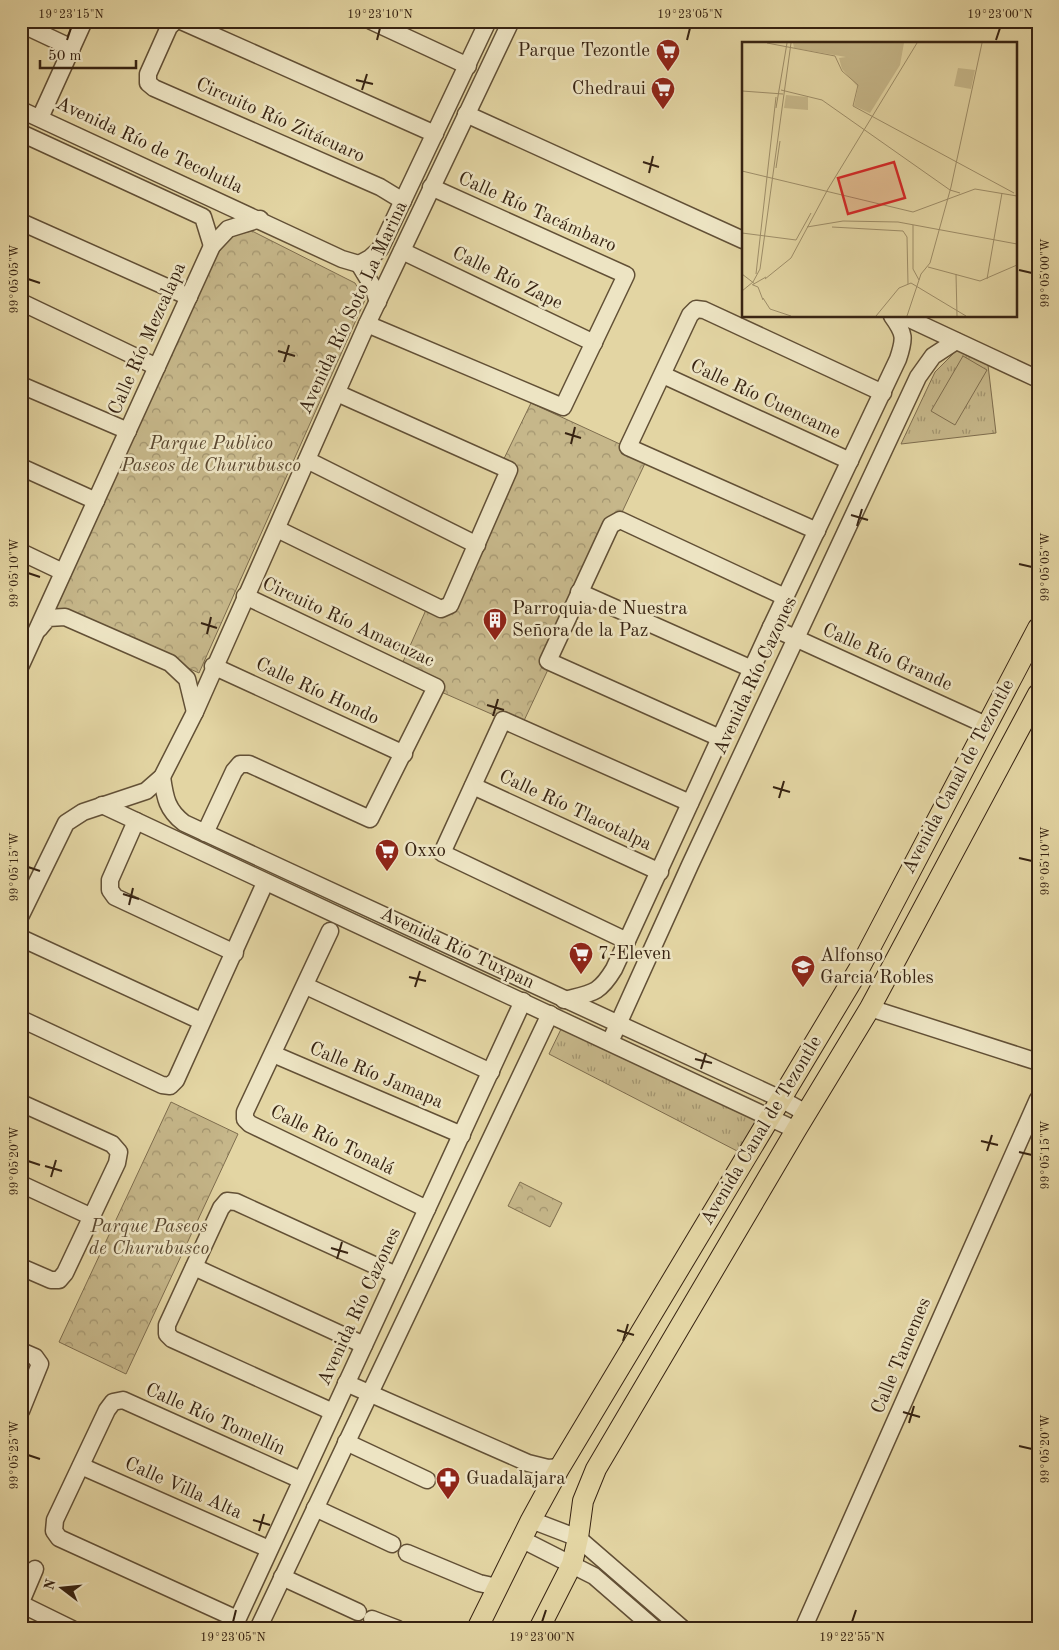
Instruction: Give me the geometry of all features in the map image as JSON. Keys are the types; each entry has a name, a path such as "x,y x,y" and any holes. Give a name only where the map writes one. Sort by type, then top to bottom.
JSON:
{"main road":[{"name":"Avenida Canal de Tezontle","path":"477,1629 521,1539 560,1467 859,969 1038,628"},
{"name":"Avenida Canal de Tezontle","path":"539,1629 572,1564 583,1501 596,1469 870,1008 1038,694"},
{"path":"794,1078 806,1113"}],"street":[{"path":"40,118 84,21"},
{"name":"Circuito Río Zitácuaro","path":"175,21 169,27 148,74 148,82 154,88 380,187 403,201"},
{"path":"181,21 435,134"},
{"path":"372,21 468,66"},
{"name":"Avenida Río Soto La Marina","path":"359,264 370,258 380,249 488,21"},
{"name":"Avenida Río Soto La Marina","path":"21,915 29,885 66,823 83,812 146,791 162,777 195,712 245,596 378,302 511,21"},
{"path":"21,24 72,48"},
{"name":"Avenida Río de Tecolutla","path":"21,110 260,219 342,259 359,264"},
{"path":"466,114 742,240"},
{"path":"21,133 203,218 212,246"},
{"name":"Calle Río Tacámbaro","path":"432,187 626,275 594,343"},
{"name":"Calle Río Mezcalapa","path":"21,665 212,246 228,229 260,219"},
{"path":"21,222 189,297"},
{"name":"Calle Río Zape","path":"402,251 594,343"},
{"path":"359,264 370,282 378,302"},
{"path":"21,302 157,367"},
{"path":"817,531 628,447 690,315 696,309 704,310 883,393"},
{"name":"Avenida Río Cazones","path":"564,1000 591,994 604,986 628,941 771,627 883,393 902,345 902,330 893,318"},
{"path":"907,318 1038,380"},
{"path":"368,324 563,407 594,343"},
{"name":"Avenida Río Cazones","path":"610,1042 690,865 918,377 933,356 956,341"},
{"name":"Calle Río Cuencame","path":"663,375 850,461"},
{"path":"21,385 128,431"},
{"path":"276,529 441,609 450,605 477,545 509,470 337,393"},
{"path":"307,460 477,545"},
{"path":"21,468 96,501"},
{"path":"720,738 548,661 579,592 611,525 620,520 785,597"},
{"path":"21,552 64,572"},
{"path":"579,592 752,669"},
{"name":"Circuito Río Amacuzac","path":"206,833 234,772 240,764 249,764 370,819 436,687 245,596"},
{"path":"36,633 48,618 65,618 170,663 187,679 195,712"},
{"name":"Calle Río Grande","path":"771,627 986,725"},
{"name":"Calle Río Hondo","path":"214,666 404,754"},
{"path":"628,941 442,854 503,720 690,802"},
{"name":"Avenida Río Tuxpan","path":"162,777 166,804 173,814 184,823 618,1024 659,1044 776,1108"},
{"name":"Calle Río Tlacotalpa","path":"473,786 660,872"},
{"name":"Avenida Río Tuxpan","path":"102,805 265,883 651,1061 776,1108 806,1113"},
{"path":"136,821 110,880 110,890 115,897 235,953"},
{"path":"21,1019 162,1085 170,1086 176,1080 201,1021 235,953 265,883"},
{"name":"Calle Río Tonalá","path":"330,931 246,1112 245,1119 250,1124 427,1209"},
{"path":"21,938 201,1021"},
{"path":"461,972 469,955"},
{"path":"306,986 491,1072"},
{"name":"Avenida Río Cazones","path":"235,1624 268,1549 523,1001"},
{"path":"870,1008 1038,1062"},
{"path":"258,1629 550,1014"},
{"path":"651,1061 659,1044"},
{"name":"Calle Río Jamapa","path":"273,1054 462,1135"},
{"name":"Calle Tamemes","path":"803,1629 1038,1099"},
{"path":"21,1103 112,1144 119,1152 117,1163 65,1273 59,1280 51,1280 21,1267"},
{"path":"21,1184 92,1216"},
{"path":"333,1412 172,1339 167,1334 167,1325 221,1208 227,1201 236,1202 396,1274"},
{"path":"194,1267 364,1345"},
{"path":"21,1351 34,1357 40,1364 21,1411"},
{"path":"346,1383 528,1463 548,1468 560,1467"},
{"name":"Calle Río Tomellín","path":"235,1624 59,1538 54,1530 55,1520 107,1410 113,1402 123,1400 301,1480"},
{"path":"346,1442 427,1480"},
{"path":"528,1463 542,1479 545,1494"},
{"name":"Calle Villa Alta","path":"81,1466 268,1549"},
{"path":"315,1508 392,1544"},
{"path":"531,1520 578,1538 683,1629"},
{"path":"521,1539 594,1576 656,1629"},
{"path":"407,1553 479,1583 497,1587"},
{"path":"35,1569 21,1603 72,1629"},
{"path":"282,1577 365,1616 398,1629"}],"green space":[{"name":"Parque Publico Paseos de Churubusco","path":"252,231 355,283 365,300 199,673 56,609 216,251 227,237"},
{"path":"957,350 988,365 996,433 901,444 935,372"},
{"path":"963,356 987,370 955,425 931,411"},
{"path":"531,403 648,457 521,727 398,673 429,603 442,610 503,477 497,473"},
{"path":"563,1025 764,1116 741,1153 549,1054"},
{"name":"Parque Paseos de Churubusco","path":"171,1102 238,1134 126,1374 59,1342"},
{"path":"520,1182 562,1203 550,1227 508,1206"}],"place":[{"name":"Parque Tezontle","path":"668,72"},
{"name":"Chedraui","path":"663,110"},
{"name":"Parroquia de Nuestra Señora de la Paz","path":"495,641"},
{"name":"Oxxo","path":"387,872"},
{"name":"7-Eleven","path":"581,975"},
{"name":"Alfonso Garcia Robles","path":"803,988"},
{"name":"Guadalajara","path":"448,1500"}]}
